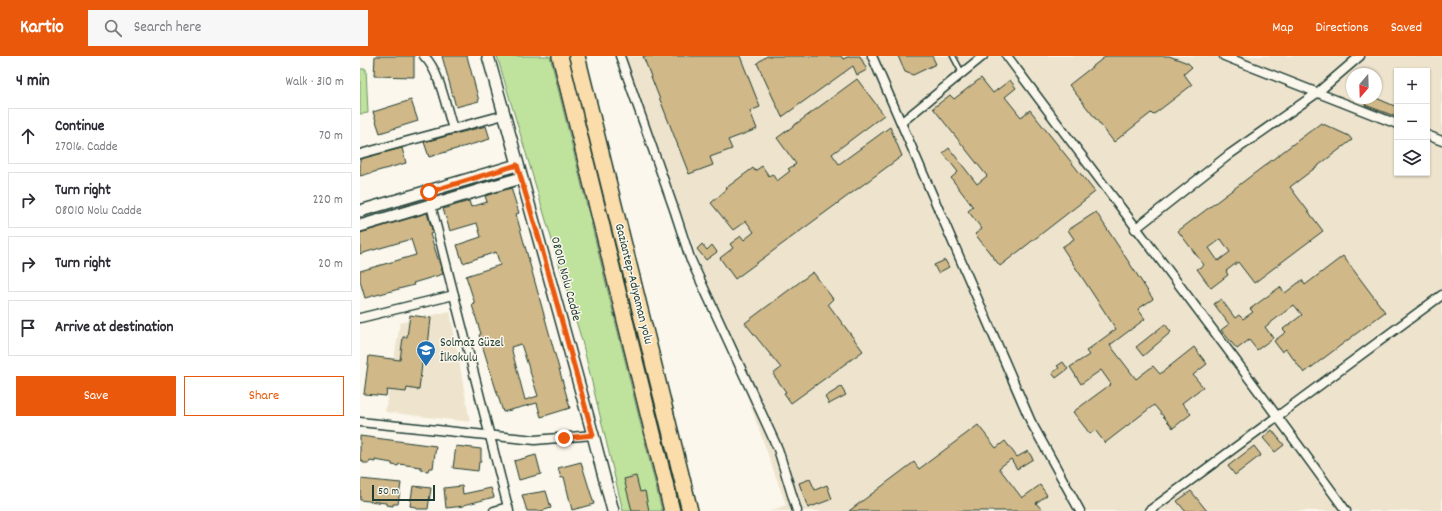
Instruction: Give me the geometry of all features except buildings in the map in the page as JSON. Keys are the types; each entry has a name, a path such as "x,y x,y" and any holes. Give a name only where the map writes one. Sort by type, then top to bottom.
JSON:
{"highway":[{"name":"Gaziantep-Adıyaman yolu","path":"560,56 672,511"},
{"name":"Gaziantep-Adıyaman yolu","path":"577,56 690,511"}],"street":[{"path":"424,56 428,60 435,74 453,129"},
{"name":"08010 Nolu Cadde","path":"488,56 613,511"},
{"path":"620,56 690,258 778,449 797,511"},
{"path":"872,56 902,122 1031,422 1080,511"},
{"path":"902,122 983,56"},
{"path":"1007,56 1135,229 1279,417 1346,511"},
{"path":"1224,56 1394,123"},
{"path":"1135,229 1230,154 1317,93 1356,57"},
{"path":"360,154 504,115"},
{"path":"1430,136 1442,141"},
{"path":"360,211 517,165"},
{"path":"360,226 521,178"},
{"path":"431,205 508,509 494,511"},
{"path":"360,318 454,295"},
{"path":"1149,511 1442,296"},
{"path":"360,422 535,440 593,435"}],"lane":[{"path":"953,56 962,73"}],"shaded area":[{"path":"625,56 1442,56 1442,511 770,511 786,505"},
{"name":"Solmaz Güzel İlkokulu","path":"450,311 470,422 385,412 400,323"}],"green space":[{"path":"497,56 550,56 662,511 623,511 582,341"},
{"path":"360,69 366,69 368,113 360,114"}],"place":[{"name":"Solmaz Güzel İlkokulu","path":"426,367"}],"route":[{"path":"429,192 517,165 540,242 593,435 564,438"}]}
